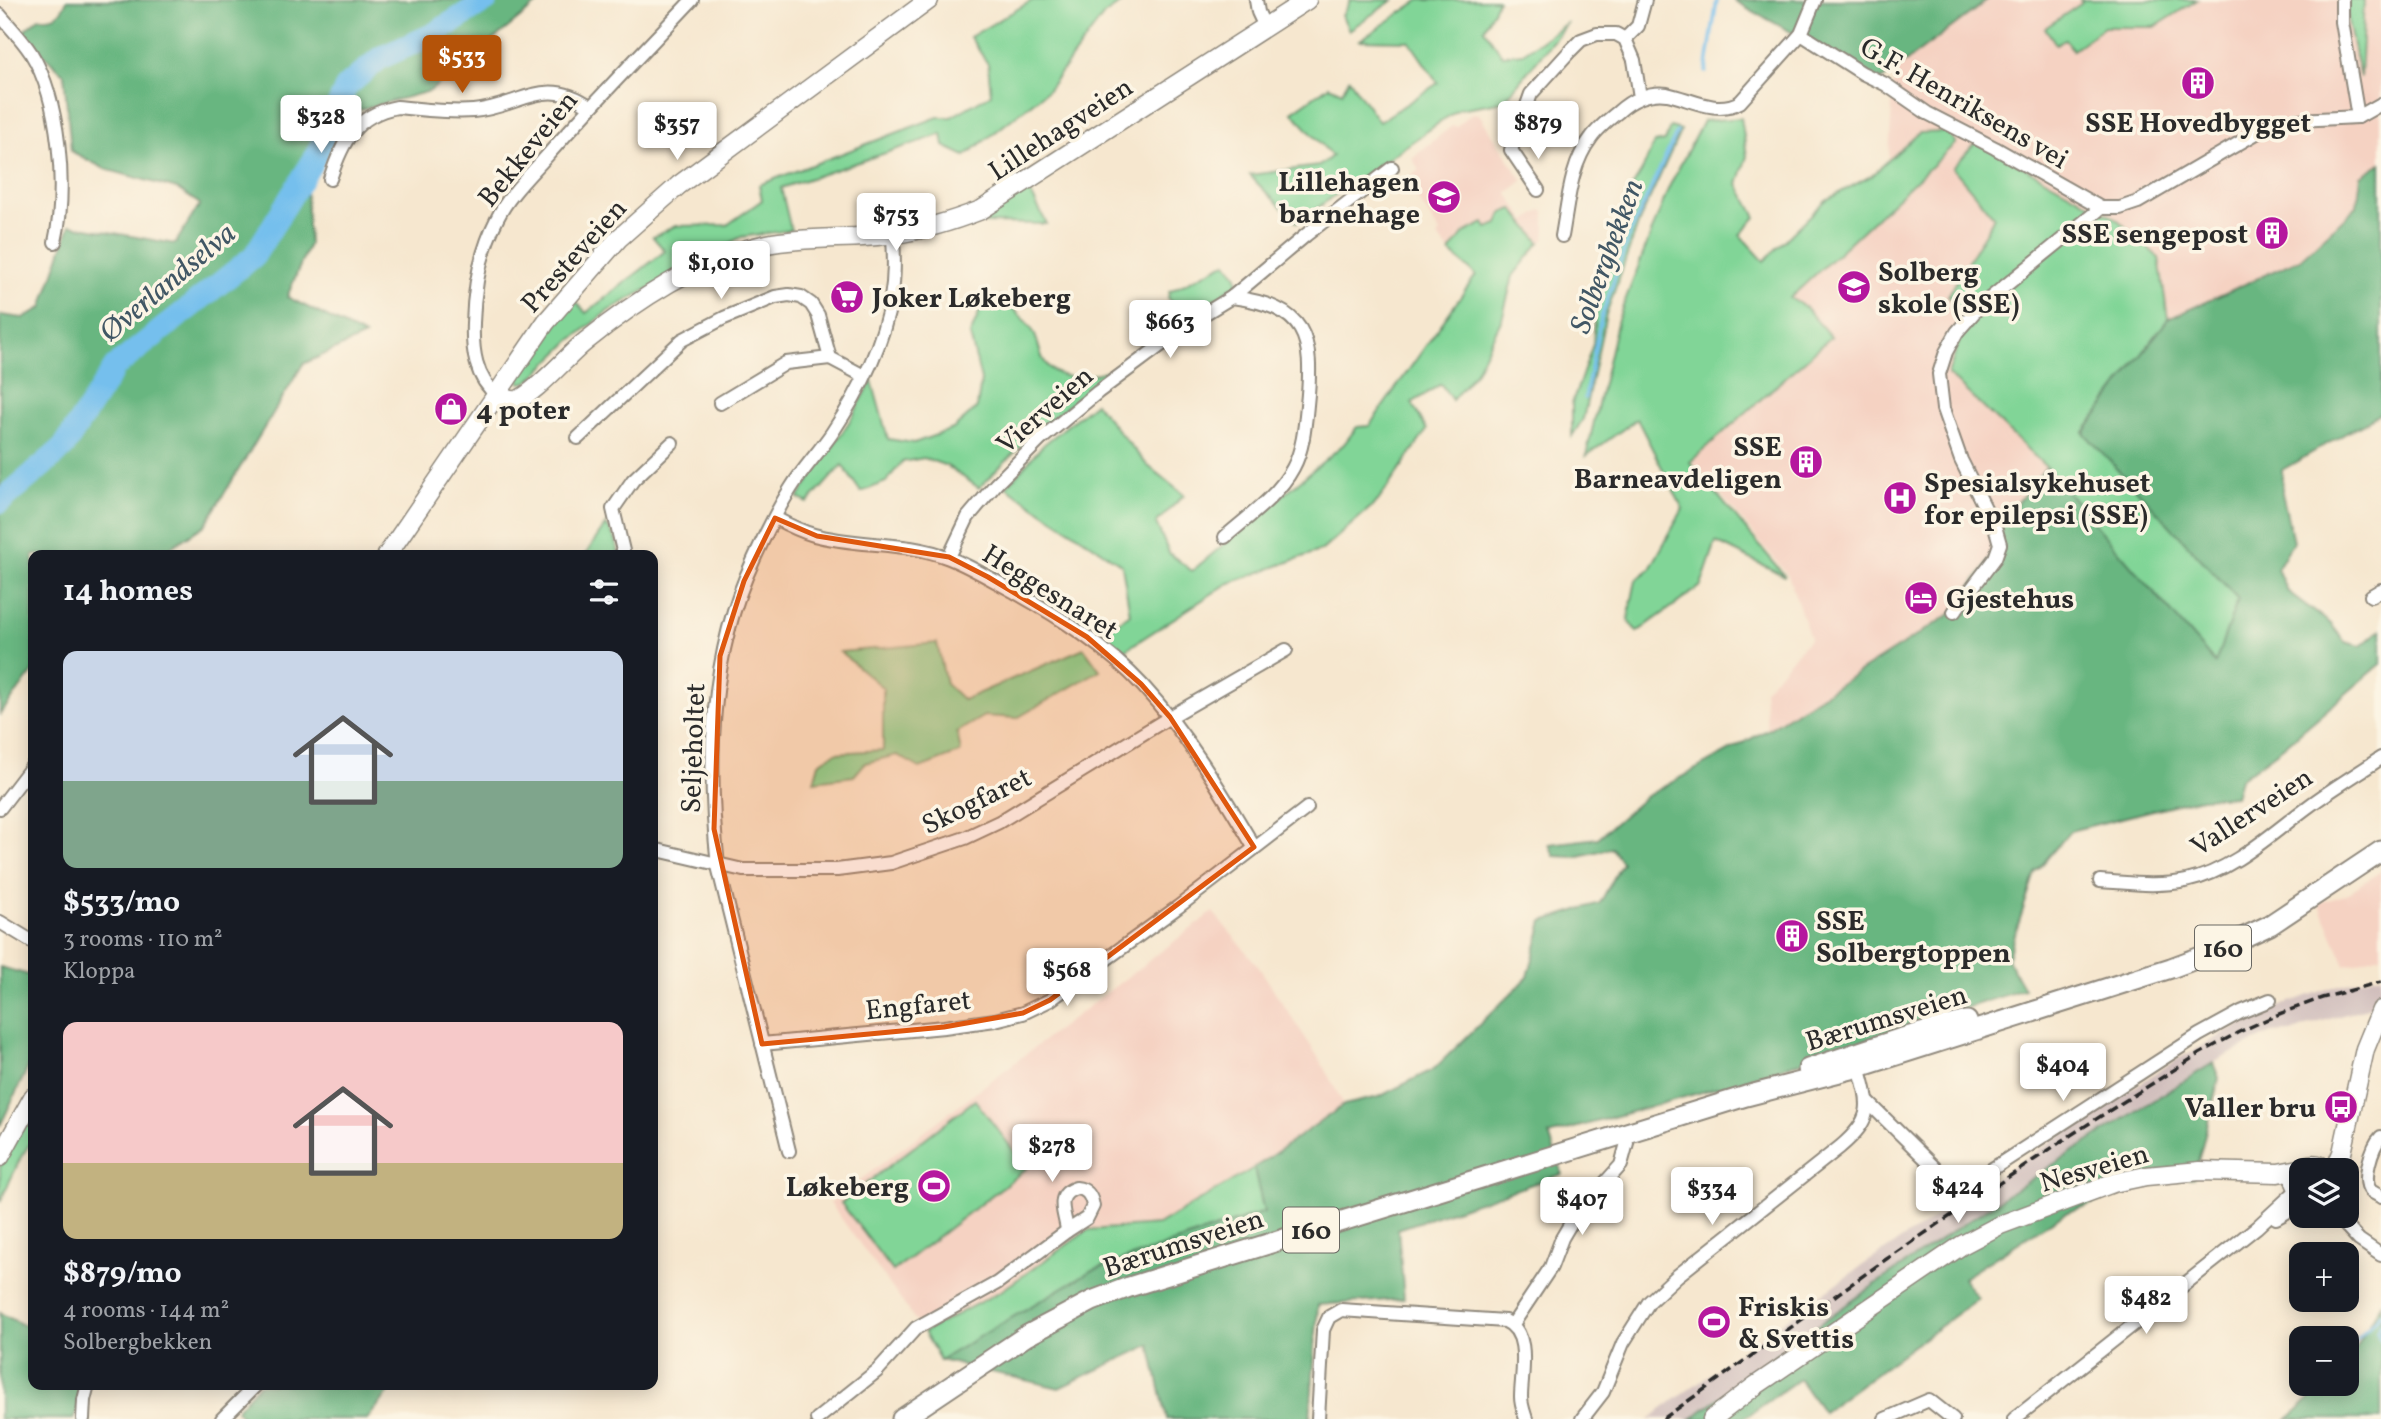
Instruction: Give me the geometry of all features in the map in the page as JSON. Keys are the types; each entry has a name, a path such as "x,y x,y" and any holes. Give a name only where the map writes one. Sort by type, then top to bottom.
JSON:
{"main road":[{"name":"Bærumsveien","path":"902,1419 1026,1336 1105,1297 1218,1258 1746,1096 1787,1076 1857,1060 1937,1028 2012,1010 2046,1005 2171,968 2238,941 2291,913 2381,852"}],"street":[{"name":"Bekkeveien","path":"497,396 487,387 482,377 472,343 474,312 487,240 498,216 509,199 590,107 692,0"},
{"name":"Presteveien","path":"390,550 546,322 595,263 636,221 679,185 929,0"},
{"path":"1256,0 1258,12 1272,22"},
{"name":"Lillehagveien","path":"497,396 511,400 524,396 584,342 628,309 704,265 766,244 893,234 951,222 981,210 1307,0"},
{"path":"1625,39 1638,26 1645,0"},
{"path":"1562,236 1575,171 1588,141 1622,107 1640,97 1666,94 1699,104 1732,106 1754,88 1801,34 1815,0"},
{"path":"2342,0 2342,22 2358,117"},
{"path":"0,15 31,53 43,80 57,132 62,184 55,242"},
{"path":"1538,190 1511,150 1531,94 1581,40 1606,33 1625,39"},
{"name":"G.F. Henriksens vei","path":"1801,34 1862,73 1885,84 1927,113 2101,208"},
{"path":"1625,39 1633,60 1640,97"},
{"path":"330,179 344,142 370,117 386,110 397,107 473,111 493,108 554,90 573,96 590,107"},
{"path":"1954,612 1995,558 2000,544 1996,530 1961,460 1943,409 1939,374 1946,352 1957,332 1978,308 2101,208 2120,208 2138,202 2277,121 2358,117 2381,104"},
{"name":"Vierveien","path":"949,557 968,517 1041,439 1196,319 1232,297 1306,234 1392,168"},
{"name":"Seljeholtet","path":"789,1151 718,866 714,829 714,758 720,656 744,581 775,518 790,489 832,432 864,376 891,299 893,234"},
{"path":"578,438 682,340 724,318 775,297 801,297 811,304 818,315 830,358"},
{"path":"1226,537 1271,496 1295,466 1306,418 1311,374 1308,349 1297,323 1283,311 1265,303 1232,297"},
{"path":"720,403 786,363 830,358 864,376"},
{"path":"623,550 613,509 633,480 672,443"},
{"name":"Heggesnaret","path":"775,518 797,530 817,536 910,548 949,557 1039,606 1087,637 1141,684 1170,717 1222,792 1254,847"},
{"name":"Skogfaret","path":"658,850 743,870 837,870 891,863 945,846 1018,810 1286,650"},
{"name":"Vallerveien","path":"2100,881 2162,884 2199,878 2247,853 2331,790 2381,758"},
{"path":"0,808 28,772"},
{"name":"Engfaret","path":"762,1044 944,1027 1023,1013 1050,1000 1178,907 1307,808"},
{"path":"0,922 28,939"},
{"path":"1867,1101 1939,1172 1952,1179 1971,1180 1983,1175 2199,1035 2270,1000"},
{"path":"2330,1158 2343,1144 2365,1049 2381,1010"},
{"path":"1582,1419 1603,1392 1623,1343 1650,1302 1677,1276 1854,1135 1863,1124 1867,1101 1857,1060"},
{"path":"0,1157 28,1106"},
{"path":"2381,1137 2372,1150 2368,1187 2371,1192 2381,1196"},
{"path":"1513,1324 1550,1267 1575,1216 1621,1165 1627,1143"},
{"name":"Nesveien","path":"1712,1419 1764,1380 1962,1245 2000,1225 2113,1183 2146,1176 2200,1171 2289,1172"},
{"name":"Nesveien","path":"2258,1173 2289,1190"},
{"path":"2014,1419 2289,1203"},
{"path":"2350,1228 2360,1240 2381,1255"},
{"path":"817,1419 877,1371 916,1328 996,1283 1067,1231"},
{"path":"1318,1419 1323,1330 1329,1317 1341,1310 1505,1321 1513,1324 1518,1332 1523,1358 1521,1401 1525,1419"},
{"path":"83,1419 86,1390"},
{"path":"222,1419 251,1390"},
{"path":"1885,1419 1928,1400 1953,1419"}],"highlighted area":[{"path":"775,518 817,536 949,557 988,577 1087,637 1141,684 1170,717 1254,847 1050,1000 1023,1013 944,1027 762,1044 714,829 720,656 744,581"}],"shaded area":[{"name":"Spesialsykehuset for epilepsi (SSE)","path":"1941,0 2381,0 2381,213 2018,578 1767,730 1764,690 1810,638 1788,575 1659,421 1887,187 1897,22"},
{"path":"1472,113 1479,114 1523,181 1507,193 1526,221 1542,210 1545,213 1545,238 1513,276 1507,300 1450,252 1437,236 1440,233 1421,204 1403,181 1419,170 1412,158"},
{"path":"2381,871 2381,955 2345,965 2319,903 2345,895"},
{"path":"1213,912 1258,966 1320,1060 1344,1105 1254,1168 1158,1225 1088,1230 1001,1291 924,1332 830,1203"},
{"path":"2381,974 2381,999 2373,1006 2292,1032 2271,1033 2213,1063 1972,1219 1765,1362 1691,1419 1649,1419 1866,1263 2174,1061 2270,1009 2339,985"}],"green space":[{"path":"67,0 542,0 430,91 347,113 305,173 309,244 287,297 365,336 303,364 205,525 167,550 28,550 28,678 0,714 0,315 23,318 42,308 70,225 175,244 200,204 177,189 105,169 71,151 64,74 21,33 39,18 57,15"},
{"path":"1033,0 1125,0 1104,15 1047,91 965,156 944,146 942,134 781,188 791,230 741,237 608,311 570,341 528,382 520,383 518,375 574,299 586,313 665,251 653,237 675,226 727,225 762,200 759,185 938,117 951,117 991,94 988,64 970,37"},
{"path":"1350,0 1393,0 1349,30 1342,16"},
{"path":"1420,0 1498,0 1484,29 1502,55 1523,53 1568,22 1504,101 1459,109 1297,222 1250,175 1319,166 1332,156 1292,112 1329,86 1342,92 1349,79 1379,122 1438,83 1409,41 1360,40"},
{"path":"1733,0 1988,0 1880,81"},
{"path":"2080,0 2197,0 2155,27 2104,27 2073,50 2065,39 2056,44 2045,28 2082,3"},
{"path":"2348,0 2364,0 2360,78 2348,22"},
{"path":"1741,118 1747,156 1738,184 1756,217 1740,235 1764,261 1826,200 1871,176 1919,133 1947,132 1956,143 1790,298 1805,307 1831,337 1690,462 1785,576 1716,542 1701,586 1637,632 1628,620 1636,580 1650,569 1683,509 1637,419 1586,456 1618,319 1669,187 1703,121"},
{"path":"1670,127 1681,130 1640,219 1606,314 1583,419 1572,436 1572,404 1593,344 1598,286 1627,195 1642,171 1654,143 1665,141"},
{"path":"1977,141 2117,219 2159,258 2168,319 2084,432 2238,599 2215,664 2046,467 1948,374 1961,336 1971,328 1948,296 1994,217 1953,168"},
{"path":"2381,163 2381,413 2282,470 2282,493 2293,542 2277,569 2287,591 2331,624 2345,642 2361,646 2381,629 2381,664 2283,747 2240,779 2235,796 2201,798 2070,831 2035,873 2007,959 2024,989 1738,1082 1549,1135 1562,1174 1398,1229 1404,1299 1318,1305 1310,1419 1167,1419 1150,1345 1059,1388 940,1360 1091,1271 1264,1212 1254,1168 1344,1105 1379,1097 1434,1069 1528,977 1543,921 1600,903 1622,863 1612,848 1575,857 1554,856 1549,844 1598,838 1645,797 1767,730 1954,612 2000,544 1996,530 2046,467 2215,663 2238,599 2084,433 2168,319 2300,259 2357,206 2361,176"},
{"path":"1029,190 1047,224 984,223 981,217"},
{"path":"1513,209 1540,242 1513,276 1502,319 1475,373 1452,400 1441,384 1412,403 1427,430 1378,501 1322,550 1227,584 1119,654 1098,636 1130,614 1122,565 1006,487 1042,446 1095,403 1147,465 1184,495 1156,523 1169,553 1192,571 1344,444 1357,427 1369,426 1476,275 1450,252 1464,233 1484,223 1487,228 1498,224 1502,213"},
{"path":"1227,262 1237,276 1238,283 1191,315 1185,316 1168,299 1169,292"},
{"path":"1000,296 1031,328 1043,359 1058,374 1088,376 1118,367 1046,424 979,488 947,466 924,458 902,462 886,482 861,492 842,465 808,503 798,498 851,419 872,381 888,439 914,443 953,429 977,408 981,380 970,335 982,306"},
{"path":"606,524 616,540 618,550 588,550"},
{"path":"937,643 946,684 963,700 1084,648 1100,670 1017,718 984,716 957,732 961,752 920,768 897,755 865,763 854,776 814,781 819,763 835,753 883,750 883,688 840,652"},
{"path":"0,967 28,975 28,1067 0,1126"},
{"path":"2213,1063 2219,1078 2194,1178 2166,1178 2065,1213 1963,1278 1978,1298 1823,1412 1799,1379 1743,1419 1691,1419 1882,1279 2079,1147"},
{"name":"Løkeberg","path":"975,1100 1027,1168 893,1271 841,1203"},
{"path":"28,1118 28,1146 0,1202 0,1167"},
{"path":"1254,1168 1264,1212 1091,1271 940,1360 924,1332 1001,1291 1088,1230 1158,1225"},
{"path":"2381,1304 2381,1419 2288,1419 2314,1396 2359,1396 2359,1343"},
{"path":"0,1313 27,1327 28,1325 28,1390 86,1390 73,1419 0,1419"},
{"path":"254,1390 391,1390 367,1419 244,1419 236,1410"}],"waterway":[{"name":"Øverlandselva","path":"0,502 63,448 115,367 254,256 316,156 346,87 380,58 434,34 487,0"},
{"name":"Solbergbekken","path":"1706,72 1717,0"},
{"name":"Solbergbekken","path":"1585,398 1601,318 1629,236 1677,132"},
{"name":"Solbergbekken","path":"2359,1337 2381,1314"},
{"name":"Solbergbekken","path":"2381,1324 2377,1331 2381,1340"}],"railway":[{"path":"1663,1419 1885,1260 2071,1135 2199,1054 2279,1014 2322,998 2381,982"}],"place":[{"name":"SSE Hovedbygget","path":"2198,83"},
{"name":"Lillehagen barnehage","path":"1444,197"},
{"name":"SSE sengepost","path":"2272,233"},
{"name":"Solberg skole (SSE)","path":"1854,287"},
{"name":"Joker Løkeberg","path":"847,297"},
{"name":"4 poter","path":"451,409"},
{"name":"SSE Barneavdeligen","path":"1806,462"},
{"name":"Spesialsykehuset for epilepsi (SSE)","path":"1900,498"},
{"name":"Gjestehus","path":"1921,598"},
{"name":"SSE Solbergtoppen","path":"1792,936"},
{"name":"Valler bru","path":"2341,1107"},
{"name":"Løkeberg","path":"934,1186"},
{"name":"Friskis & Svettis","path":"1714,1322"}]}
